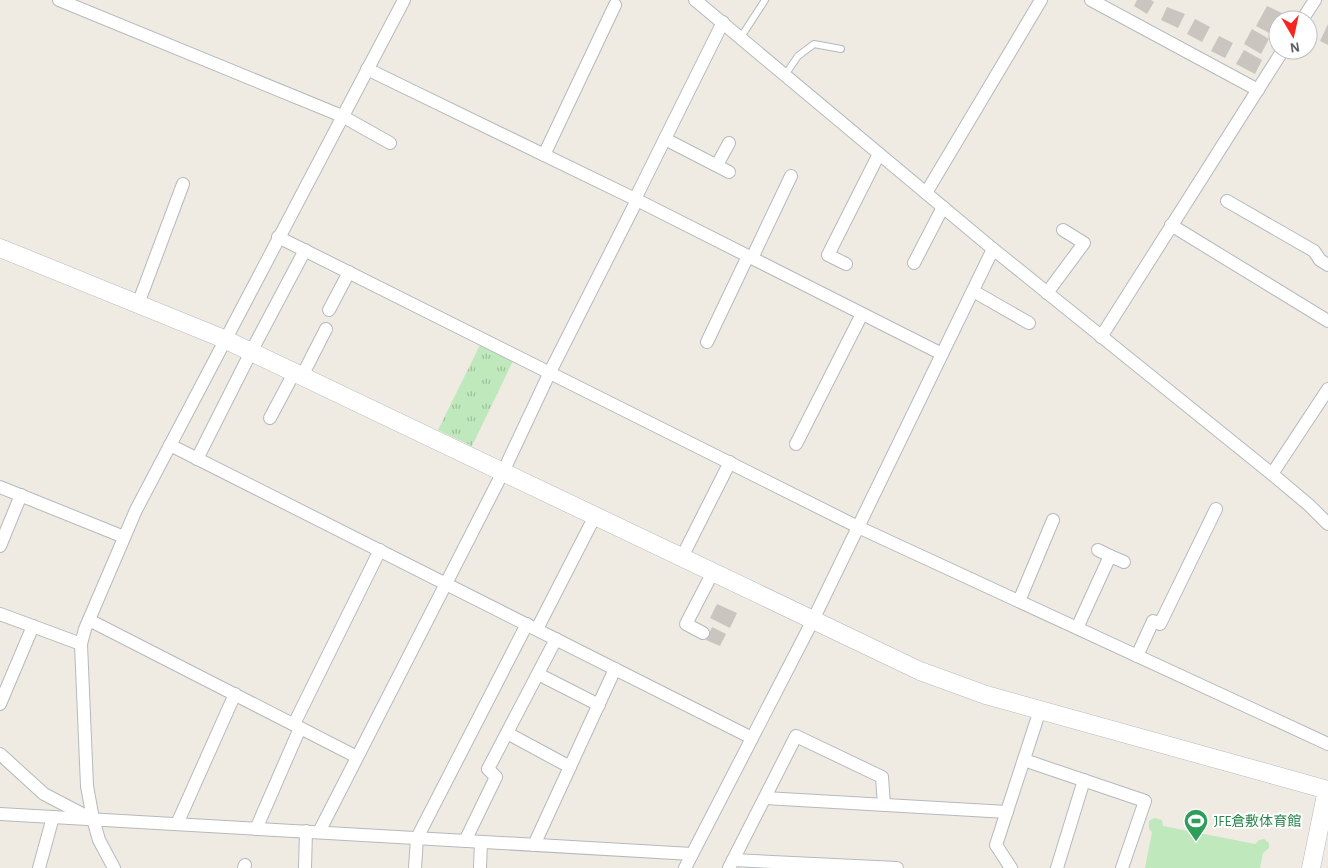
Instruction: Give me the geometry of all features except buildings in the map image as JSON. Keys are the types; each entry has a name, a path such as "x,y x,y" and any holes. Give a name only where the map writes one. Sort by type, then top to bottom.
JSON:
{"street":[{"path":"59,0 342,116 390,143"},
{"path":"114,868 99,840 87,786 81,644 89,620 136,510 224,339 404,0"},
{"path":"695,0 1047,294 1272,474 1309,505 1328,524"},
{"path":"926,193 1042,0"},
{"path":"1091,0 1258,90"},
{"path":"544,154 615,5"},
{"path":"305,868 312,832 357,756 503,472 550,372 723,22"},
{"path":"1100,336 1277,60"},
{"path":"367,69 636,199 942,354"},
{"path":"665,139 729,172"},
{"path":"717,165 728,143"},
{"path":"846,264 828,255 879,154"},
{"path":"707,342 791,176"},
{"path":"138,304 183,184"},
{"path":"1227,201 1314,251 1320,260 1328,265"},
{"path":"914,263 943,207"},
{"path":"1171,225 1328,320"},
{"path":"1047,294 1084,243 1063,230"},
{"path":"278,237 858,527 1328,744"},
{"path":"0,248 224,339 920,671 986,695 1328,790 1311,868"},
{"path":"685,868 813,620 993,249"},
{"path":"197,458 305,250"},
{"path":"329,310 349,272"},
{"path":"973,291 1029,323"},
{"path":"796,444 862,314"},
{"path":"270,418 326,329"},
{"path":"1272,474 1328,389"},
{"path":"170,445 752,738"},
{"path":"682,557 730,462"},
{"path":"0,487 124,537"},
{"path":"0,546 21,495"},
{"path":"1137,656 1153,621 1160,624 1216,509"},
{"path":"415,868 416,838 532,626 595,516"},
{"path":"1019,601 1053,520"},
{"path":"256,829 297,726 380,550"},
{"path":"1098,550 1124,562"},
{"path":"1077,628 1110,556"},
{"path":"703,633 686,624 713,572"},
{"path":"0,614 81,644"},
{"path":"89,620 357,756"},
{"path":"0,704 33,626"},
{"path":"465,841 496,777 488,770 556,639"},
{"path":"534,845 615,669"},
{"path":"538,674 599,705"},
{"path":"177,824 235,694"},
{"path":"1011,868 996,845 1040,710"},
{"path":"507,734 570,767"},
{"path":"884,805 882,777 796,736 731,864 897,868"},
{"path":"0,754 44,794 93,819"},
{"path":"1024,760 1145,801 1122,868"},
{"path":"1056,868 1084,780"},
{"path":"764,798 1007,812"},
{"path":"0,814 692,854"},
{"path":"39,868 53,817"},
{"path":"480,868 481,842"}],"lane":[{"path":"741,37 764,0"},
{"path":"786,75 798,56 814,44 841,49"}],"green space":[{"path":"480,345 513,361 472,446 438,430"},
{"name":"JFE倉敷体育館","path":"1154,818 1162,820 1163,826 1255,844 1259,840 1264,839 1269,843 1269,848 1263,853 1260,868 1145,868 1152,832 1149,829 1149,821"}],"place":[{"name":"JFE倉敷体育館","path":"1196,842"}]}
